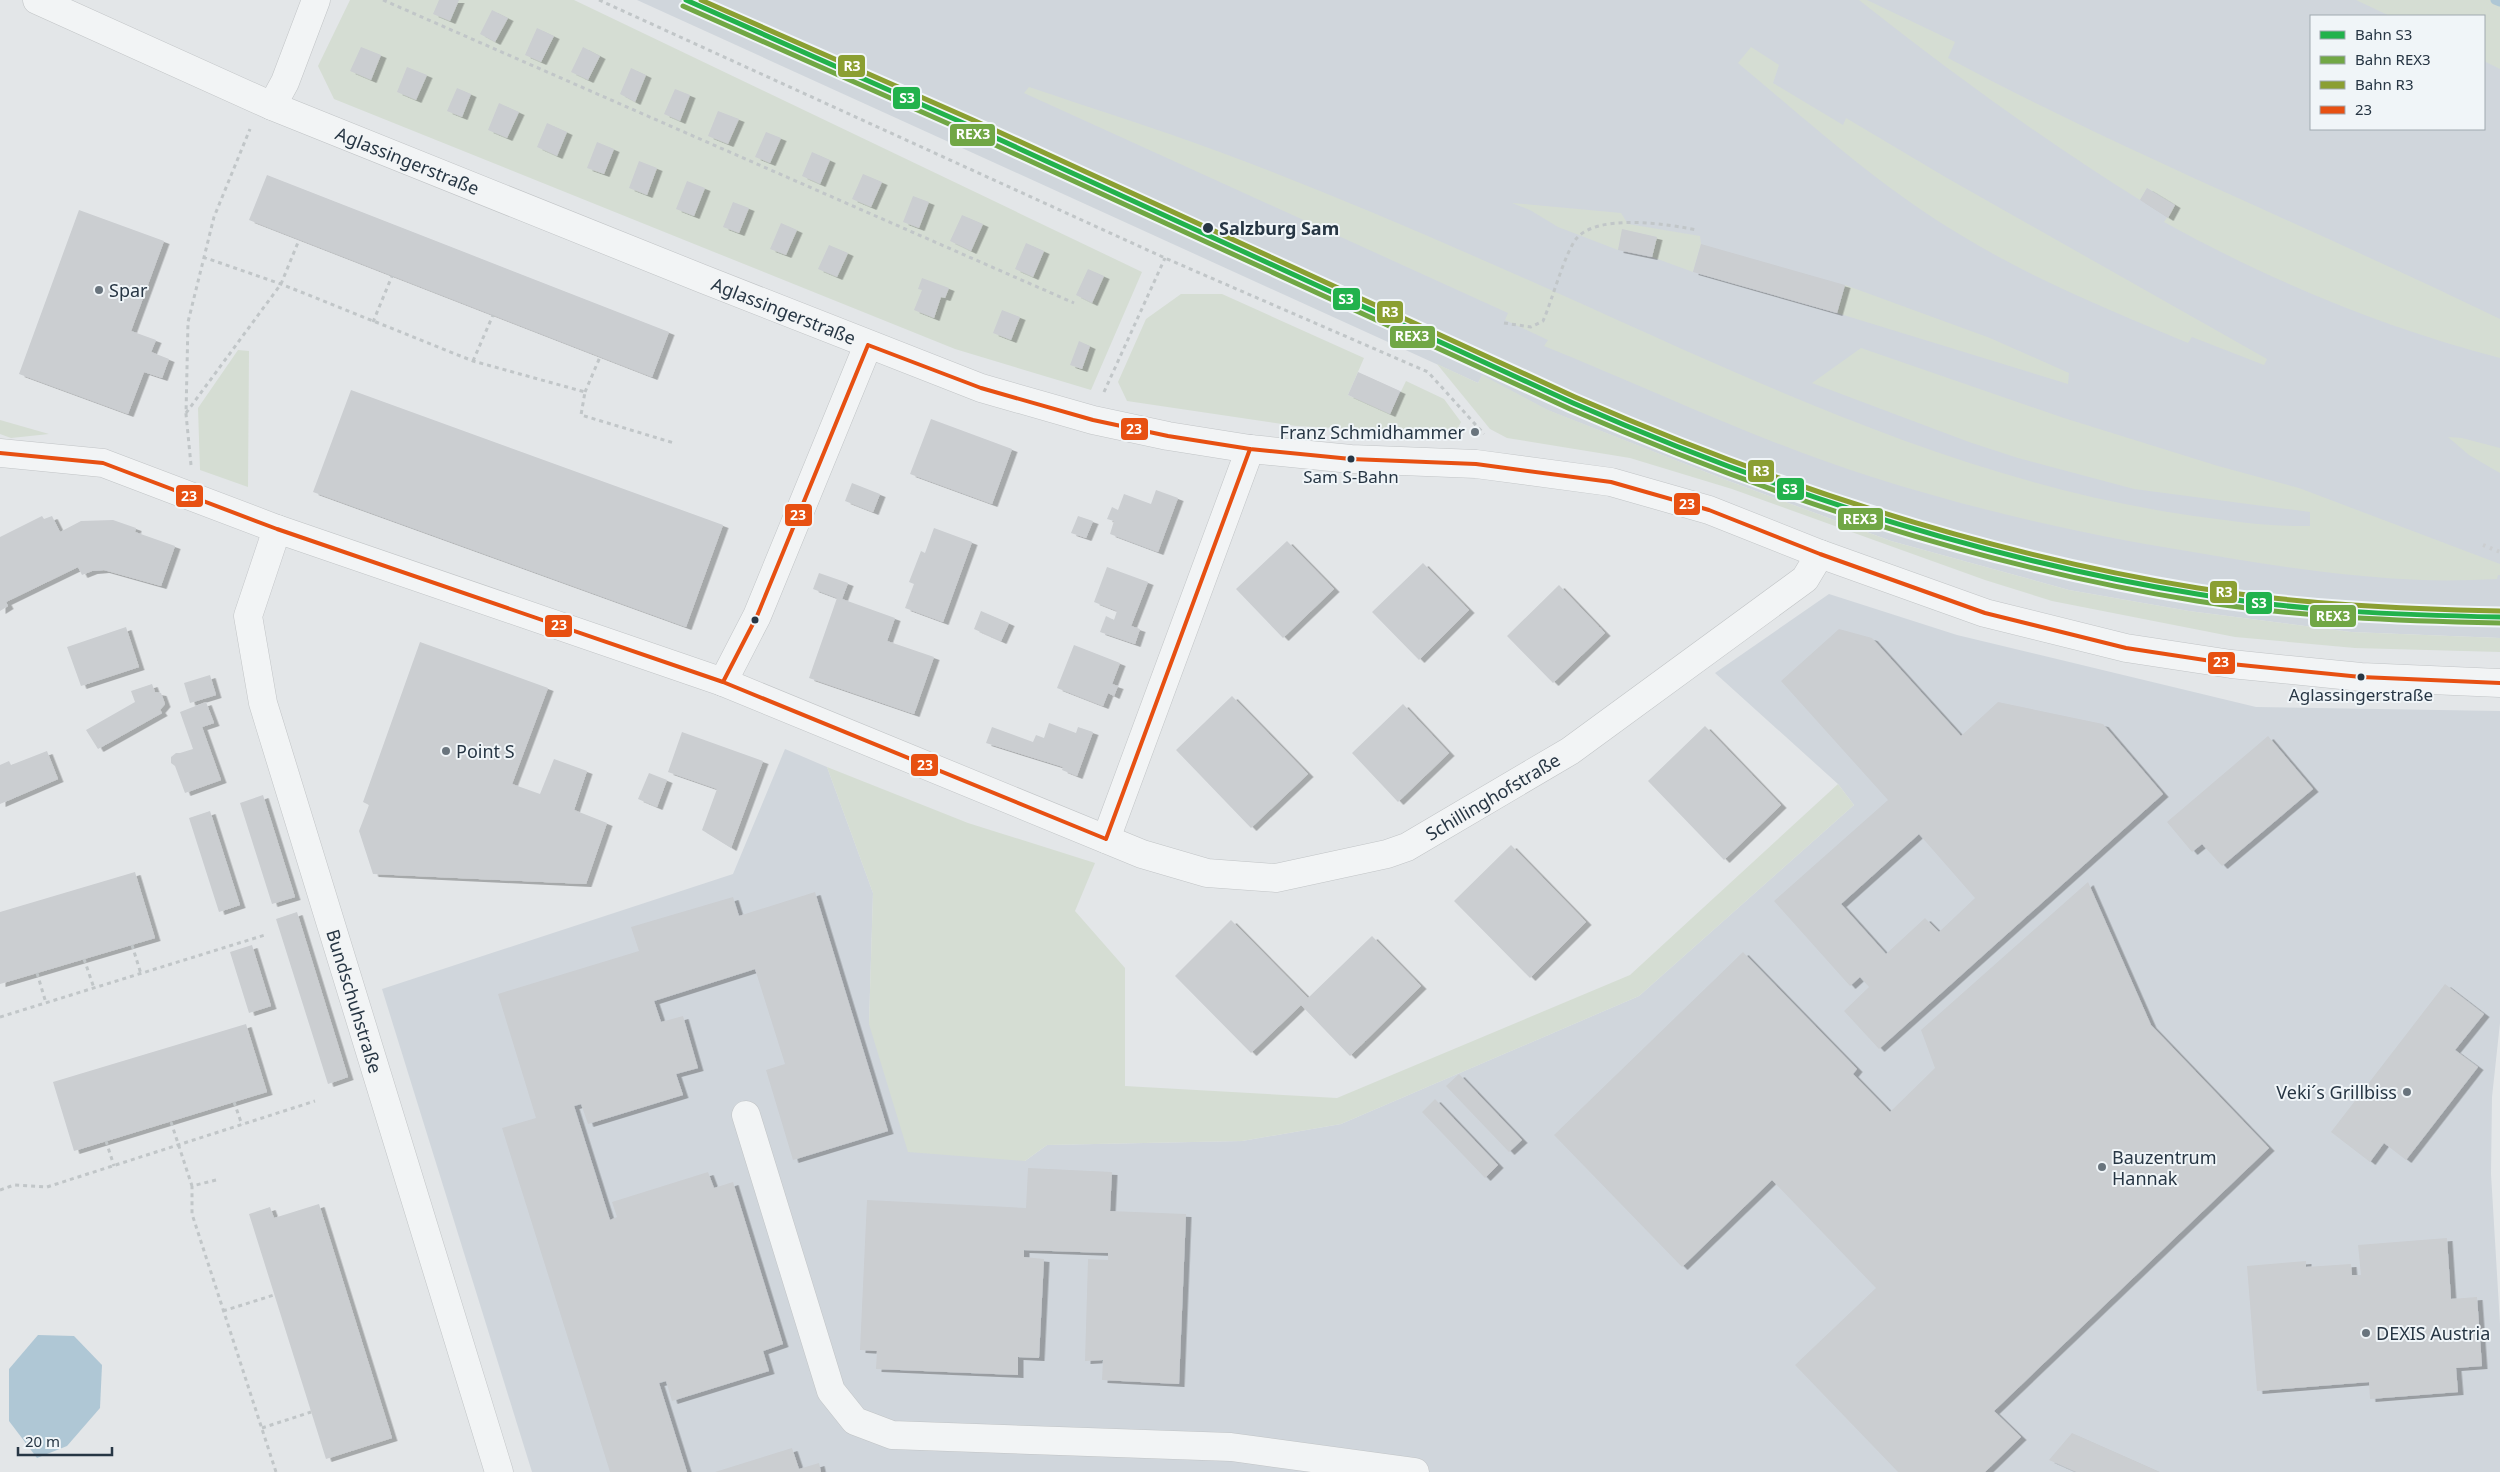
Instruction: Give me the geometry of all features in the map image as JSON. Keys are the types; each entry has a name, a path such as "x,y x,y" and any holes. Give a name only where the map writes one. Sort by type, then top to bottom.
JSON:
{"street":[{"name":"Aglassingerstraße","path":"37,0 272,106 868,345 981,388 1093,420 1168,436 1250,449 1351,460 1476,464 1611,482 1710,510 1820,554 1985,613 2126,648 2240,665 2361,677 2500,683"},
{"path":"272,106 285,82 316,0"},
{"path":"723,682 757,616 868,345"},
{"path":"1106,839 1250,449"},
{"name":"Schillinghofstraße","path":"0,453 104,463 277,529 723,682 1142,854 1206,873 1276,878 1387,854 1407,847 1570,751 1805,579 1820,554"},
{"name":"Bundschuhstraße","path":"277,529 248,616 263,703 499,1472"},
{"path":"746,1115 831,1391 855,1421 892,1435 1232,1447 1336,1468 1415,1472"}],"path":[{"path":"383,0 1074,303"},
{"path":"599,0 1165,258 1428,372 1488,438 1478,438"},
{"path":"194,498 186,414 188,322 214,217 251,125"},
{"path":"1504,323 1531,327 1544,321 1572,247 1580,235 1604,225 1631,221 1697,230"},
{"path":"186,414 281,284 299,240"},
{"path":"204,257 281,284 473,361 585,392"},
{"path":"1093,420 1165,258"},
{"path":"372,322 392,276"},
{"path":"473,361 493,315"},
{"path":"600,357 585,392 581,415 674,442"},
{"path":"0,1017 265,935"},
{"path":"132,945 141,974"},
{"path":"84,959 94,988"},
{"path":"37,973 46,1003"},
{"path":"0,1190 14,1186 47,1188 315,1101"},
{"path":"234,1102 242,1125"},
{"path":"171,1122 192,1186 192,1214 276,1472"},
{"path":"106,1141 114,1166"},
{"path":"192,1186 216,1180"},
{"path":"224,1311 274,1294"},
{"path":"262,1428 311,1412"}],"shaded area":[{"path":"350,0 574,0 1142,272 1091,390 955,349 334,99 318,66"},
{"path":"637,0 2396,0 2433,15 2310,15 2310,130 2485,130 2485,36 2500,43 2500,638 2351,632 2189,611 2069,590 1891,541 1726,480 1547,410 1482,376 1478,383"},
{"path":"1859,0 1867,0 1955,42 1948,58 2084,127 2500,319 2500,358 2456,346 2370,317 2286,283 2204,244 2164,222 2175,205 2147,188 2140,200 2103,177 1996,104"},
{"path":"2356,0 2500,0 2500,69 2485,62 2485,15 2388,15"},
{"path":"1751,47 1779,65 1773,83 1843,125 1846,118 1947,178 2267,359 2264,365 2192,337 2188,343 2043,280 1959,234 1873,175 1738,63"},
{"path":"1029,87 1170,134 1282,176 1444,243 1734,372 1821,408 1908,442 1998,472 2088,496 2181,514 2261,524 2310,526 2310,512 2134,489 2018,458 1969,442 1812,383 1861,348 2064,418 2218,466 2299,488 2500,564 2500,575 2498,575 2497,579 2470,580 2393,578 2332,573 2241,560 2064,528 1948,500 1872,477 1748,432 1544,346 1548,340 1505,320 1508,313 1024,93"},
{"path":"1512,203 1621,213 1628,224 1700,236 1701,244 1693,272 1652,257 1656,237 1623,230 1618,250 1558,227 1530,210"},
{"path":"1845,285 1990,338 2069,373 2068,384 1837,313"},
{"path":"1181,294 1222,294 1364,358 1348,395 1390,414 1406,381 1444,399 1461,422 1455,434 1296,426 1127,401 1118,382 1146,319"},
{"path":"238,350 249,351 248,487 200,470 198,408"},
{"path":"1437,364 1478,383 1482,375 1548,410 1726,480 1891,541 2069,590 2189,611 2351,632 2500,638 2500,652 2355,648 2235,637 2052,601 1985,580 1732,489 1630,458 1507,438 1490,429"},
{"path":"0,420 49,434 11,438 0,434"},
{"path":"2448,437 2462,438 2500,448 2500,473 2469,455"},
{"path":"1829,594 1957,635 2256,707 2500,711 2500,1023 2492,1097 2491,1174 2500,1324 2500,1472 532,1472 382,989 733,874 785,749 827,767 873,893 869,1024 1025,1161 1047,1145 1242,1141 1341,1124 1639,996 1854,805 1838,784 1715,673"},
{"path":"827,767 968,823 1095,863 1075,911 1125,968 1125,1086 1337,1098 1630,975 1838,784 1854,805 1639,996 1341,1124 1242,1141 1047,1145 1025,1161 908,1152 869,1024 873,893"}],"water":[{"path":"38,1335 74,1336 102,1365 100,1408 67,1446 37,1458 9,1421 9,1369"}],"building":[{"path":"439,0 459,0 450,21 433,14"},
{"path":"492,10 508,18 495,42 480,34"},
{"path":"537,28 554,36 541,62 525,55"},
{"path":"361,47 381,55 371,80 350,71"},
{"path":"583,47 600,56 588,80 571,72"},
{"path":"407,67 427,75 416,100 397,92"},
{"path":"631,68 646,75 635,102 620,94"},
{"path":"457,88 471,94 462,117 447,111"},
{"path":"675,89 690,95 680,121 664,114"},
{"path":"499,103 519,112 507,138 488,130"},
{"path":"718,111 739,119 728,144 708,136"},
{"path":"547,123 567,132 557,156 537,147"},
{"path":"766,132 781,138 770,163 755,157"},
{"path":"597,142 614,149 604,174 587,168"},
{"path":"812,152 830,160 820,184 802,176"},
{"path":"639,161 657,168 647,195 629,188"},
{"path":"863,174 882,182 871,207 852,199"},
{"path":"267,175 669,332 652,377 249,220"},
{"path":"687,181 705,188 694,216 676,209"},
{"path":"2147,188 2175,205 2168,218 2140,200"},
{"path":"913,196 929,202 919,228 903,222"},
{"path":"733,202 749,208 739,233 723,227"},
{"path":"79,210 164,241 131,331 156,340 151,352 169,359 162,378 144,372 128,414 19,374"},
{"path":"962,215 983,224 971,251 950,241"},
{"path":"781,223 797,230 786,255 770,249"},
{"path":"1622,229 1657,237 1652,257 1618,250"},
{"path":"1026,243 1044,251 1033,277 1015,269"},
{"path":"1701,244 1845,285 1837,313 1693,272"},
{"path":"829,245 848,253 837,277 818,269"},
{"path":"1088,269 1104,276 1092,303 1076,295"},
{"path":"922,278 949,288 945,298 941,297 934,318 914,310 922,290 918,289"},
{"path":"1002,310 1020,317 1011,340 993,333"},
{"path":"1079,341 1090,346 1082,369 1070,365"},
{"path":"1358,372 1400,391 1390,414 1348,395"},
{"path":"351,390 723,525 686,627 313,492"},
{"path":"931,419 1012,449 992,504 910,474"},
{"path":"852,483 880,494 873,512 845,501"},
{"path":"1156,490 1178,498 1158,552 1110,534 1114,521 1107,519 1112,507 1118,510 1124,494 1151,504"},
{"path":"42,516 44,519 52,516 60,532 81,521 113,520 136,528 135,532 175,546 161,586 104,570 92,571 82,575 78,567 6,602 8,606 0,611 0,537"},
{"path":"1078,516 1093,521 1086,538 1071,533"},
{"path":"934,528 972,542 943,622 905,608 914,584 909,582 921,551 925,553"},
{"path":"1287,541 1334,589 1283,638 1236,589"},
{"path":"1423,563 1469,610 1419,660 1372,612"},
{"path":"1107,567 1148,582 1131,626 1140,629 1135,644 1100,632 1106,616 1114,620 1117,611 1094,602"},
{"path":"819,573 848,583 842,599 895,618 887,641 934,657 914,714 809,678 837,598 813,589"},
{"path":"1559,585 1605,633 1553,683 1507,636"},
{"path":"981,611 1009,623 1001,641 974,629"},
{"path":"126,627 139,667 81,686 67,647"},
{"path":"1839,629 1872,638 1961,736 1998,702 2103,724 2163,794 1879,1049 1844,1011 1869,987 1860,977 1850,986 1774,901 1888,800 1781,681","holes":["1919,834 1975,898 1939,932 1925,918 1886,954 1841,904"]},
{"path":"420,642 548,688 512,784 540,794 554,759 587,771 574,810 607,823 586,884 373,874 359,831 369,805 363,802"},
{"path":"1074,645 1120,663 1112,684 1118,686 1114,696 1108,693 1103,706 1057,688"},
{"path":"210,675 216,695 190,703 184,683"},
{"path":"152,684 155,692 161,693 165,704 160,710 162,713 98,749 86,730 135,702 131,691"},
{"path":"1232,696 1308,774 1251,828 1176,750"},
{"path":"206,702 214,723 202,727 221,780 185,793 175,766 171,763 171,757 176,753 193,749 180,712"},
{"path":"1403,704 1449,753 1398,802 1352,753"},
{"path":"1049,723 1076,733 1078,727 1093,732 1077,776 1062,770 1063,767 986,743 992,727 1033,742 1036,735 1044,738"},
{"path":"1705,726 1781,805 1724,860 1648,781"},
{"path":"682,732 763,761 731,848 702,830 717,789 668,772"},
{"path":"2268,736 2313,789 2222,866 2202,844 2192,852 2167,822"},
{"path":"47,751 58,779 0,804 0,765 9,761 11,765"},
{"path":"649,773 667,780 657,807 638,799"},
{"path":"263,795 295,897 272,904 240,803"},
{"path":"210,811 240,905 219,912 189,818"},
{"path":"1511,845 1586,922 1530,978 1454,901"},
{"path":"135,872 155,938 0,984 0,912"},
{"path":"2088,882 2151,1025 2269,1148 1994,1411 2021,1437 1985,1472 1898,1472 1795,1365 1876,1288 1772,1180 1682,1267 1554,1135 1743,952 1857,1069 1853,1074 1890,1112 1935,1068 1921,1030"},
{"path":"815,892 888,1131 793,1160 766,1070 785,1064 755,969 654,1001 661,1022 683,1016 698,1068 676,1074 683,1095 588,1124 581,1104 574,1106 610,1220 617,1217 612,1202 708,1172 714,1188 733,1182 783,1344 763,1351 769,1371 672,1401 666,1381 659,1383 687,1472 610,1472 502,1128 536,1118 498,994 639,951 631,927 733,897 739,916"},
{"path":"297,912 348,1077 328,1084 276,919"},
{"path":"1231,920 1308,998 1372,936 1421,986 1350,1056 1301,1005 1251,1053 1175,976"},
{"path":"252,945 271,1006 249,1013 230,952"},
{"path":"2445,984 2484,1014 2455,1050 2478,1067 2406,1160 2384,1143 2370,1162 2331,1132"},
{"path":"246,1024 267,1092 74,1151 53,1082"},
{"path":"1459,1074 1522,1140 1509,1152 1446,1086"},
{"path":"1435,1099 1498,1165 1485,1178 1422,1112"},
{"path":"1028,1168 1112,1172 1110,1211 1186,1214 1179,1384 1102,1380 1103,1360 1085,1361 1088,1259 1108,1260 1108,1253 1024,1250 1024,1257 1044,1259 1039,1358 1018,1357 1018,1375 876,1369 877,1351 860,1350 867,1200 1026,1208"},
{"path":"319,1204 392,1438 326,1459 249,1214 270,1207 274,1218"},
{"name":"DEXIS Austria","path":"2447,1238 2451,1299 2477,1297 2482,1366 2456,1368 2458,1392 2370,1399 2369,1382 2257,1391 2247,1266 2306,1261 2306,1267 2351,1264 2352,1275 2361,1275 2358,1245"},
{"path":"2072,1433 2160,1472 2076,1472 2049,1460"},
{"path":"792,1448 799,1469 819,1463 821,1472 715,1472"}],"waterway":[{"path":"2495,0 2500,2"}],"railway":[{"path":"2483,545 2500,552"}],"rail line":[{"name":"S3","path":"686,0 970,126 1573,403 1725,465 1802,493 1879,518 2036,562 2197,594 2235,600 2348,611 2500,617"},
{"name":"R3","path":"701,0 973,120 1575,397 1651,429 1803,487 1959,535 2038,556 2198,588 2236,594 2349,605 2500,611"},
{"name":"REX3","path":"683,6 967,132 1570,409 1646,441 1800,499 1878,525 2035,569 2197,601 2272,611 2348,617 2500,623"}],"transit line":[{"name":"23","path":"868,345 981,388 1093,420 1168,436 1250,449 1351,459 1476,464 1611,482 1709,510 1820,554 1985,613 2126,648 2231,664 2361,677 2500,683"},
{"name":"23","path":"723,682 757,616 868,345"},
{"name":"23","path":"1106,839 1250,449"},
{"name":"23","path":"0,453 103,463 277,529 723,682 1106,839"}],"place":[{"name":"Salzburg Sam","path":"1208,228"},
{"name":"Spar","path":"99,290"},
{"name":"Franz Schmidhammer","path":"1475,432"},
{"name":"Sam S-Bahn","path":"1351,459"},
{"name":"Aglassingerstraße","path":"2361,677"},
{"name":"Point S","path":"446,751"},
{"name":"Veki´s Grillbiss","path":"2407,1092"},
{"name":"Bauzentrum Hannak","path":"2102,1167"},
{"name":"DEXIS Austria","path":"2366,1333"}]}
